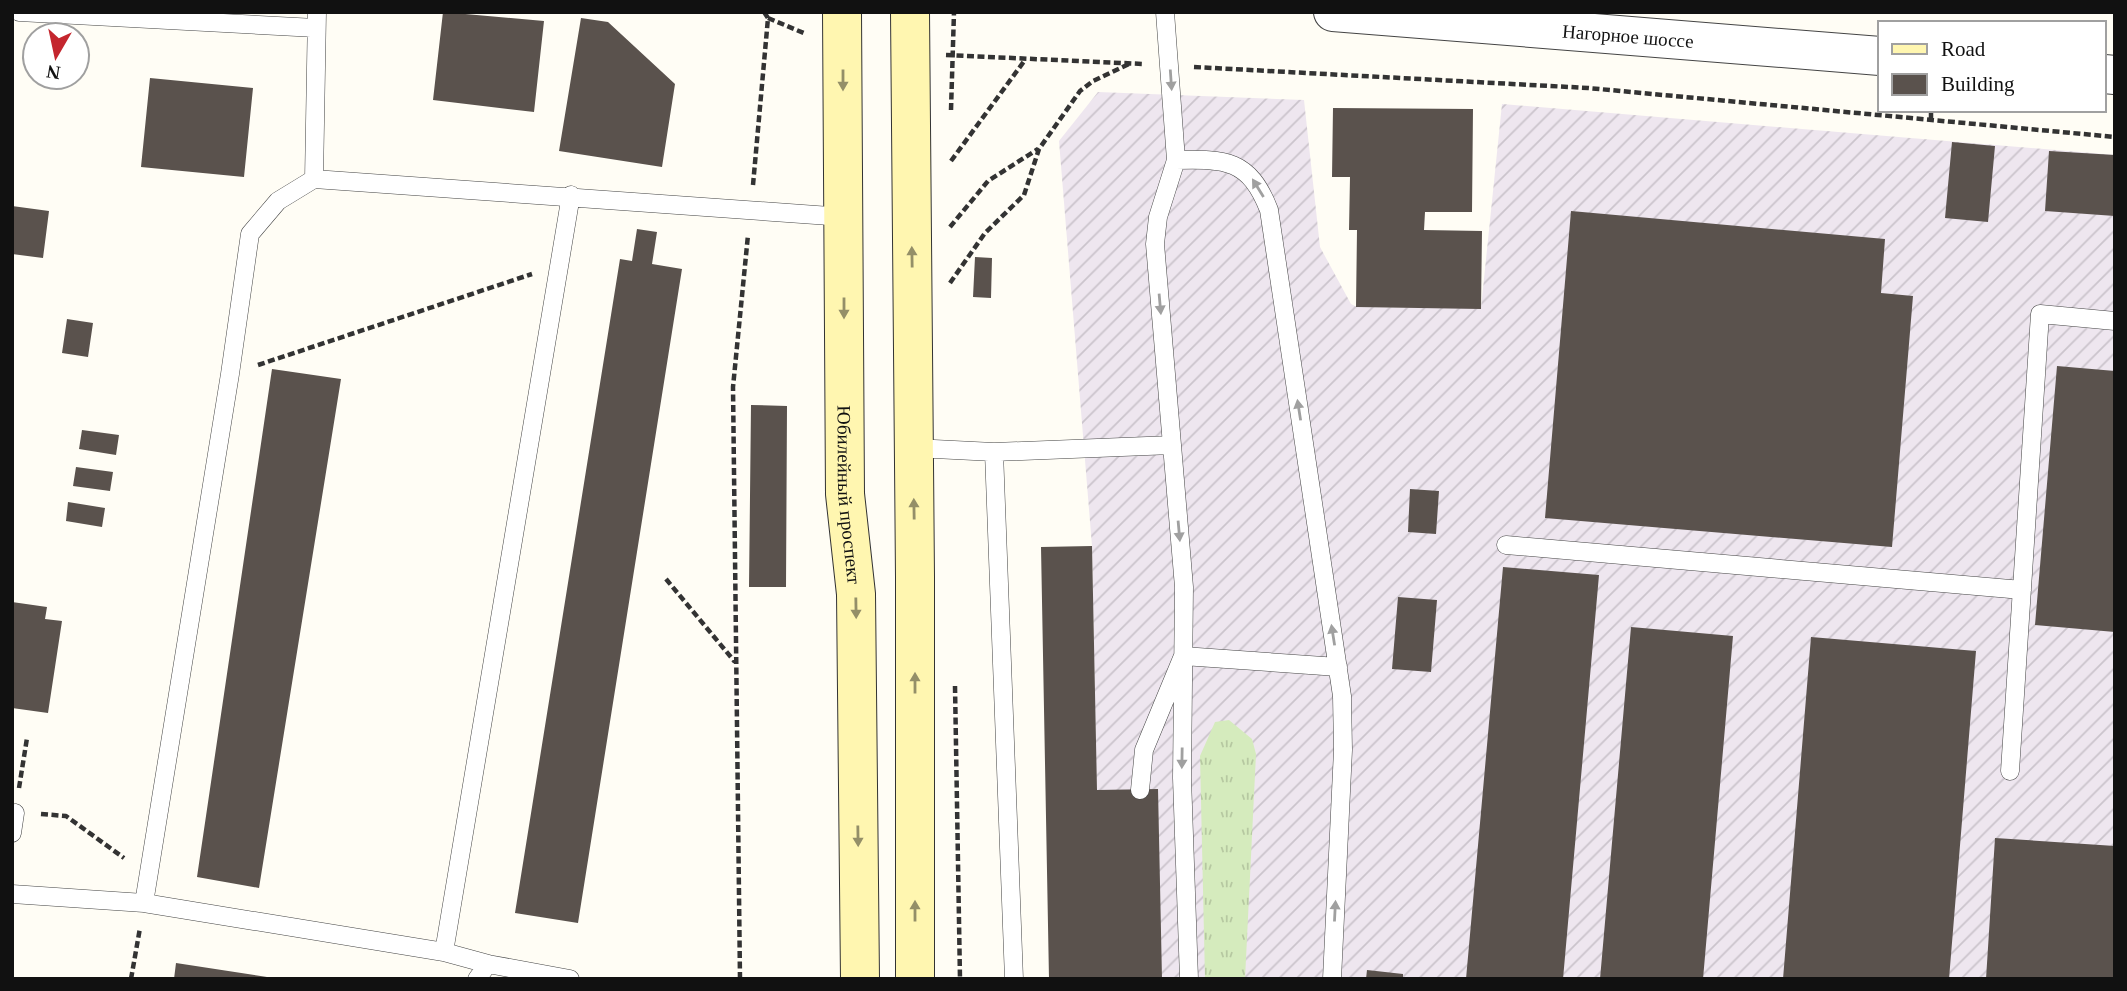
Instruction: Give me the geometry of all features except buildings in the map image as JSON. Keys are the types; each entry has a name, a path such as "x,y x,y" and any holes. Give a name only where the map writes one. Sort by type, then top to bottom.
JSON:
{"main road":[{"path":"910,12 915,979"},
{"name":"Юбилейный проспект","path":"842,26 845,494 856,594 860,979"}],"street":[{"name":"Нагорное шоссе","path":"1333,12 1392,14 1878,56"}],"lane":[{"path":"19,12 316,20 314,179"},
{"path":"1166,12 1176,160 1158,217 1155,244 1184,587 1182,778 1188,979"},
{"path":"1176,160 1214,159 1241,168 1259,185 1269,210 1342,696 1343,750 1332,979"},
{"path":"144,902 230,374 250,234 278,201 314,179 570,195 844,217"},
{"path":"444,952 570,195"},
{"path":"2010,771 2040,314 2115,321"},
{"path":"914,448 994,452 1172,445"},
{"path":"994,452 1014,979"},
{"path":"1506,545 2022,590"},
{"path":"1183,656 1338,667"},
{"path":"1140,790 1144,750 1183,656"},
{"path":"12,833 15,813"},
{"path":"12,894 144,902 444,952 483,972 570,979"}],"path":[{"path":"764,12 768,18 809,35 842,26"},
{"path":"740,979 733,387 768,18"},
{"path":"910,50 951,56 1588,88 2115,137"},
{"path":"951,161 1025,60"},
{"path":"950,283 985,233 1024,195 1039,149 1080,91 1130,64"},
{"path":"1931,112 1931,120"},
{"path":"950,227 988,181 1039,149"},
{"path":"230,374 560,264"},
{"path":"666,579 736,664"},
{"path":"27,738 15,813 66,816 148,875"},
{"path":"131,979 144,902"}],"shaded area":[{"path":"1098,92 1304,100 1320,247 1351,304 1357,307 1481,308 1502,104 2115,155 2115,979 1100,979 1092,546 1059,141"}],"green space":[{"path":"1229,720 1252,739 1256,754 1245,979 1205,979 1200,756 1215,722"}]}
